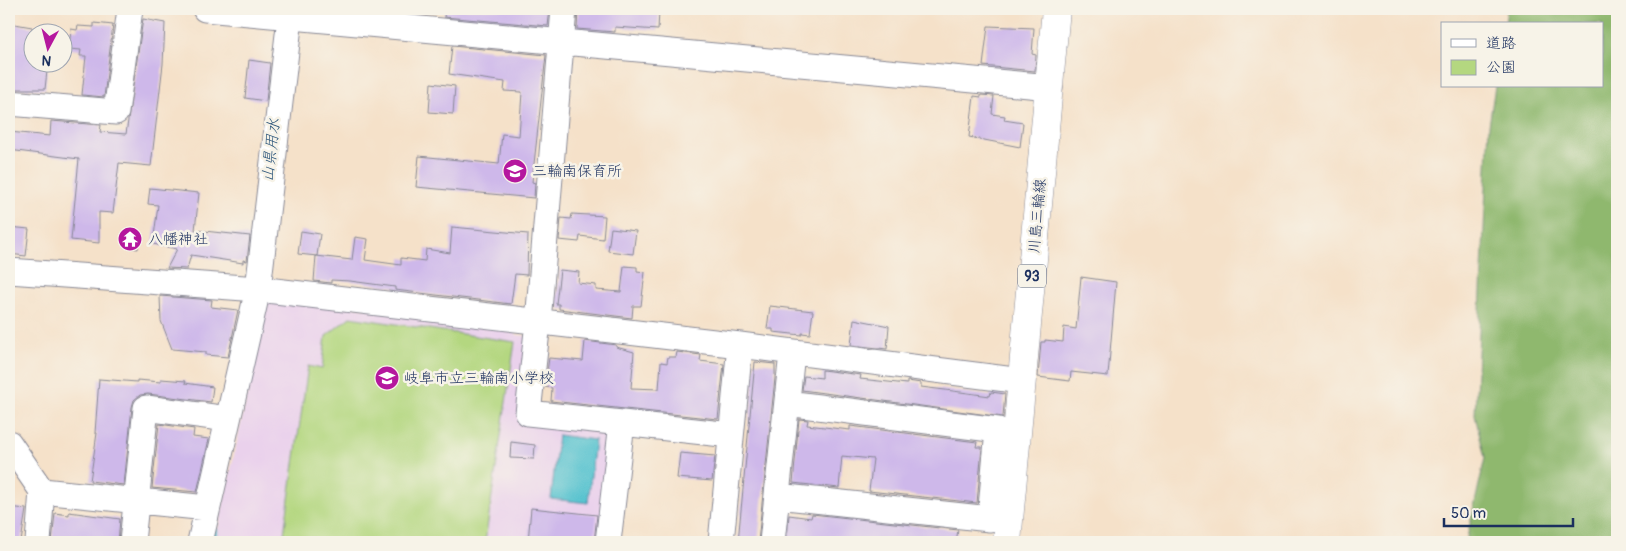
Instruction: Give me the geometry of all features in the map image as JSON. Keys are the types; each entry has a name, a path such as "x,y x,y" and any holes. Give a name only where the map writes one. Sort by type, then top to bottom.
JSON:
{"main road":[{"name":"川島三輪線","path":"1007,542 1056,9"}],"street":[{"path":"9,103 116,112 130,9"},
{"path":"205,9 421,19 561,43 1050,87"},
{"path":"564,9 538,322 528,413 732,435"},
{"path":"200,542 258,289 291,13"},
{"path":"9,271 258,289 740,345 1022,381"},
{"path":"721,542 740,345"},
{"path":"772,542 792,353"},
{"path":"777,496 990,519 998,430 787,403"},
{"path":"132,542 146,408 228,419"},
{"path":"608,542 622,423"},
{"path":"9,443 42,491 38,542"},
{"path":"42,491 207,508"}],"shaded area":[{"name":"岐阜市立三輪南小学校","path":"269,295 510,328 517,335 527,336 521,420 607,430 614,439 601,542 215,542"}],"green space":[{"path":"1507,9 1617,9 1617,542 1466,542 1485,458 1475,415 1489,126 1495,88 1604,88 1604,22 1505,22"},
{"path":"350,317 515,342 485,542 338,542 284,534 308,366 322,369 326,336"}],"water":[{"path":"558,435 595,440 588,503 551,499"}],"building":[{"path":"445,9 550,9 548,26 444,17"},
{"path":"578,9 659,11 658,30 615,27 615,32 577,29"},
{"path":"143,19 165,23 163,64 151,166 119,163 113,213 99,212 99,243 71,240 79,159 9,150 9,132 50,136 51,121 101,125 100,132 126,134"},
{"path":"9,23 22,25 22,72 47,72 45,89 9,89"},
{"path":"94,23 113,25 104,97 82,95 86,56 80,56 81,50 72,49 72,29 77,30 78,26 94,27"},
{"path":"988,26 1034,28 1032,54 1036,55 1035,71 983,66"},
{"path":"452,46 546,55 532,182 535,183 534,198 416,187 419,156 499,164 502,134 519,136 522,92 504,91 505,82 449,74"},
{"path":"249,60 270,63 266,101 245,98"},
{"path":"431,83 455,86 453,114 429,112"},
{"path":"981,95 994,96 992,114 1005,116 1004,120 1023,123 1020,147 969,137 974,96 981,97"},
{"path":"150,188 199,193 195,230 250,236 247,261 243,260 243,263 191,255 187,269 167,268 177,249 153,244 158,205 148,204"},
{"path":"572,214 605,216 603,239 580,236 579,242 559,240 561,218 571,219"},
{"path":"9,227 29,229 26,256 9,254"},
{"path":"452,227 528,234 527,275 515,274 511,304 395,290 395,287 350,281 331,280 331,283 314,281 316,256 352,260 355,237 368,239 365,260 401,265 401,258 425,261 426,249 450,253"},
{"path":"611,228 636,231 633,254 608,251"},
{"path":"127,230 140,232 138,249 124,247"},
{"path":"301,231 320,234 317,256 298,254"},
{"path":"624,266 637,267 637,271 645,272 641,306 633,306 632,318 559,309 559,304 556,304 560,270 579,272 578,283 596,285 596,290 621,292"},
{"path":"1081,277 1116,282 1108,376 1071,372 1070,381 1038,377 1041,342 1045,342 1045,340 1063,342 1064,327 1076,329"},
{"path":"160,296 212,300 211,307 238,310 228,357 206,355 206,352 172,349 161,321"},
{"path":"770,306 813,311 810,334 773,332 773,329 767,329"},
{"path":"854,319 889,326 887,349 851,345"},
{"path":"585,341 616,345 616,347 634,352 631,388 659,389 661,362 667,363 668,357 676,357 677,352 701,355 700,361 724,364 718,419 551,401 552,388 545,387 549,358 583,361"},
{"path":"755,362 775,364 775,378 758,542 738,542"},
{"path":"822,370 861,375 860,379 907,384 907,381 921,383 921,387 990,396 991,392 1005,394 1003,417 802,390 804,376 822,378"},
{"path":"99,379 137,382 137,380 161,382 161,379 186,381 185,383 213,387 211,402 148,394 140,395 134,400 132,407 124,485 90,481 97,433 95,433"},
{"path":"799,419 808,420 807,425 850,430 850,426 977,442 976,447 982,447 977,503 869,491 873,459 842,456 839,488 793,483"},
{"path":"159,424 194,429 193,437 209,439 197,492 152,488"},
{"path":"511,442 535,445 534,459 510,458"},
{"path":"680,453 715,456 712,481 677,478"},
{"path":"9,507 26,509 21,542 9,542"},
{"path":"531,508 597,515 594,542 528,542"},
{"path":"69,512 120,519 118,542 52,542 55,513 69,515"},
{"path":"812,514 958,530 956,542 812,542 787,539 789,515 811,518"}],"waterway":[{"name":"山県用水","path":"213,542 215,531"}],"place":[{"name":"三輪南保育所","path":"515,171"},
{"name":"八幡神社","path":"130,239"},
{"name":"岐阜市立三輪南小学校","path":"387,378"}]}
